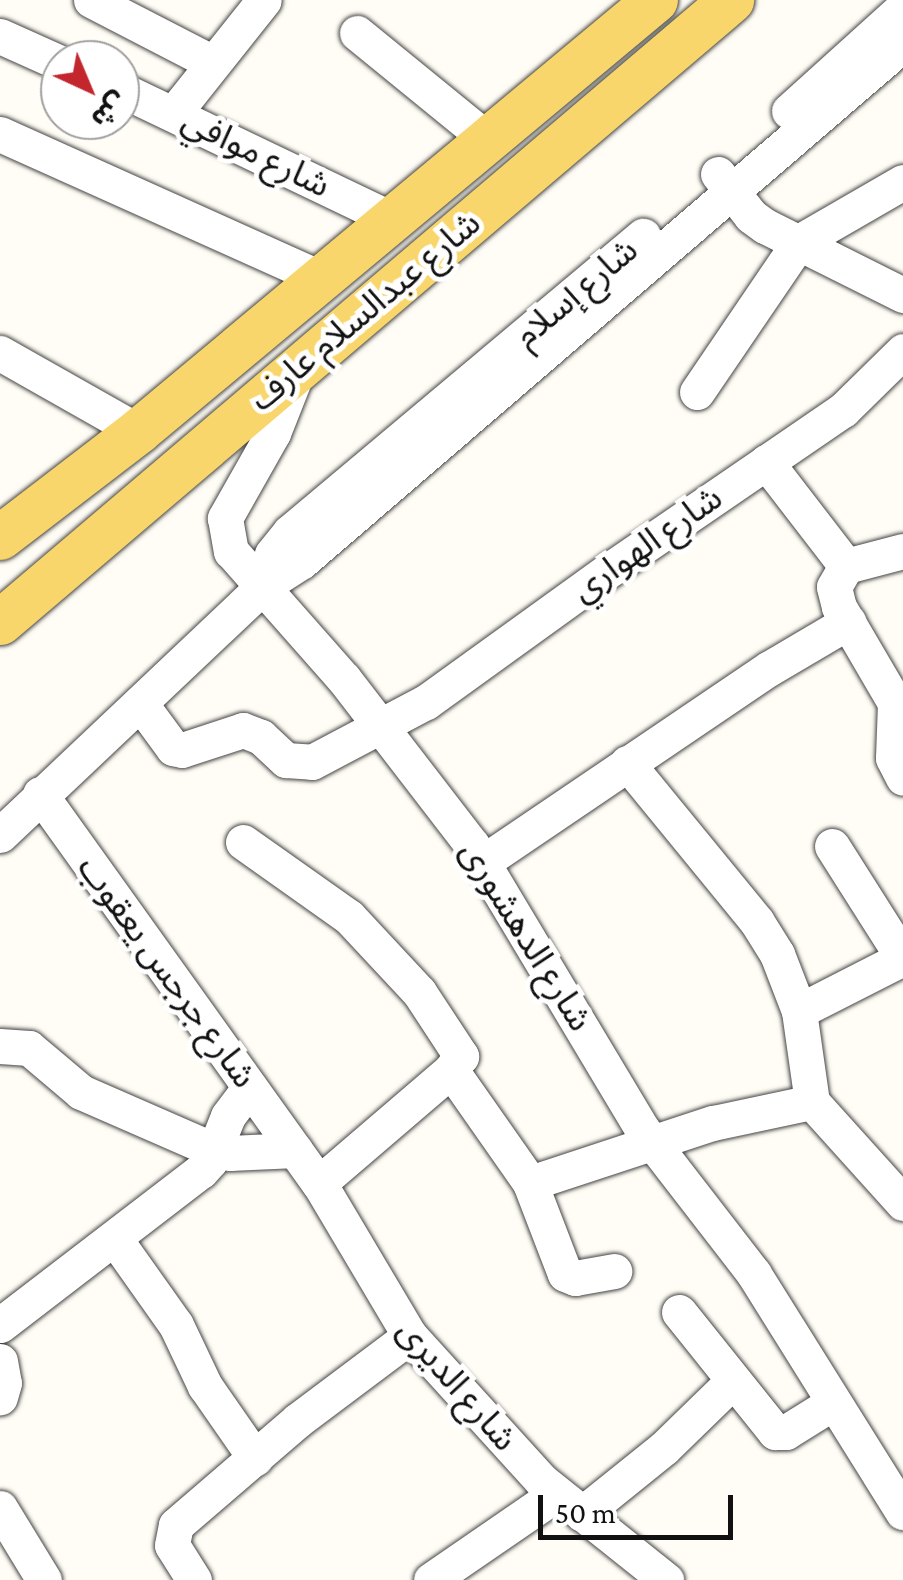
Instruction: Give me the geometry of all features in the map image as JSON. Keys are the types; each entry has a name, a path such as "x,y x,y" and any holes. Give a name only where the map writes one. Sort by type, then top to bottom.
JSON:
{"main road":[{"name":"شارع عبدالسلام عارف","path":"0,537 138,431 654,0"},
{"name":"شارع عبدالسلام عارف","path":"9,609 731,0"}],"street":[{"path":"91,0 213,63"},
{"path":"174,113 264,0"},
{"name":"شارع إسلام","path":"725,183 903,8"},
{"path":"357,33 487,139"},
{"path":"0,36 40,54"},
{"name":"شارع إسلام","path":"0,834 263,586 272,554 290,532 903,44"},
{"name":"شارع موافي","path":"140,99 391,219"},
{"path":"0,134 320,278"},
{"path":"697,392 799,242 903,182"},
{"path":"725,183 765,226 903,295"},
{"name":"شارع الهواري","path":"140,703 173,748 182,750 243,730 261,737 293,763 312,762 383,728 844,410 903,351"},
{"path":"0,353 138,431"},
{"name":"شارع الدهشورى","path":"300,366 273,433 225,518 231,550 383,728 483,862 652,1142 754,1274 903,1512"},
{"path":"766,462 846,566"},
{"path":"903,551 846,566 834,587 848,622 899,701 893,758 903,778"},
{"path":"483,862 627,763 848,622"},
{"path":"627,763 757,922 776,954 799,1011 812,1102 903,1203"},
{"name":"شارع جرجس يعقوب","path":"40,794 295,1150"},
{"path":"242,842 339,908 419,992 460,1056 452,1070 318,1183"},
{"path":"799,1011 903,958 832,846"},
{"path":"0,1046 29,1048 81,1092 214,1148 253,1154 295,1150"},
{"path":"452,1070 530,1183 565,1274 576,1278 614,1271"},
{"path":"0,1325 201,1171 228,1116 250,1088"},
{"path":"530,1183 652,1142 812,1102"},
{"name":"شارع الديرى","path":"295,1150 410,1336 569,1504 666,1580"},
{"path":"114,1239 176,1325 205,1386 255,1458"},
{"path":"679,1312 775,1432 786,1432 832,1404"},
{"path":"194,1580 172,1545 172,1533 298,1420 410,1336"},
{"path":"0,1361 4,1384 0,1397"},
{"path":"432,1580 664,1448 733,1381"},
{"path":"0,1508 44,1580"}]}
